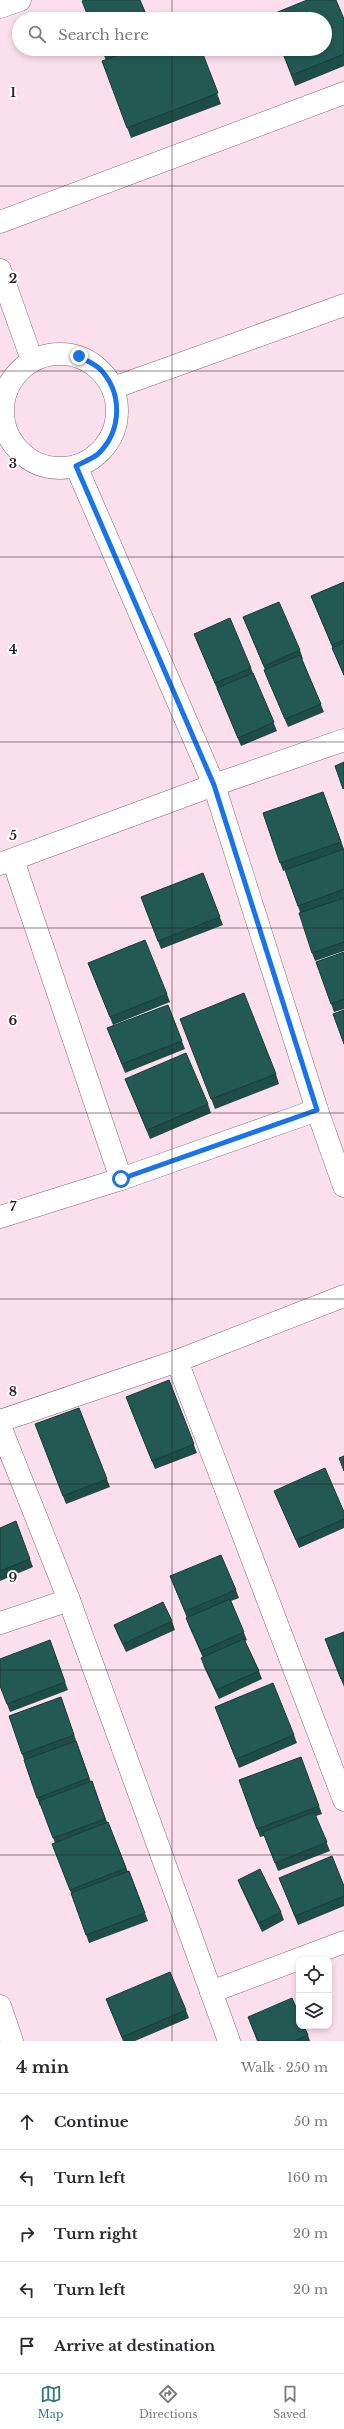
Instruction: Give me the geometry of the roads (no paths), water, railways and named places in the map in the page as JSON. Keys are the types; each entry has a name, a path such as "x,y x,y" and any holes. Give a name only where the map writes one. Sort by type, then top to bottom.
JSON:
{"street":[{"path":"0,7 20,0"},
{"path":"0,222 344,93"},
{"path":"0,270 32,360"},
{"path":"113,388 344,305"},
{"path":"55,353 79,356 99,368 113,388 118,412 112,435 97,454 76,466 54,468 33,462 16,449 3,431 2,410 6,390 16,373 32,360 55,353"},
{"path":"76,466 214,785 317,1110 344,1186"},
{"path":"121,1179 6,862 214,785 344,740"},
{"path":"0,1216 121,1179 317,1110"},
{"path":"0,1421 177,1361 344,1296"},
{"path":"177,1361 344,1800"},
{"path":"0,1426 69,1600 229,2041"},
{"path":"0,1623 69,1600"},
{"path":"211,1992 344,1942"},
{"path":"0,2006 12,2041"}]}
